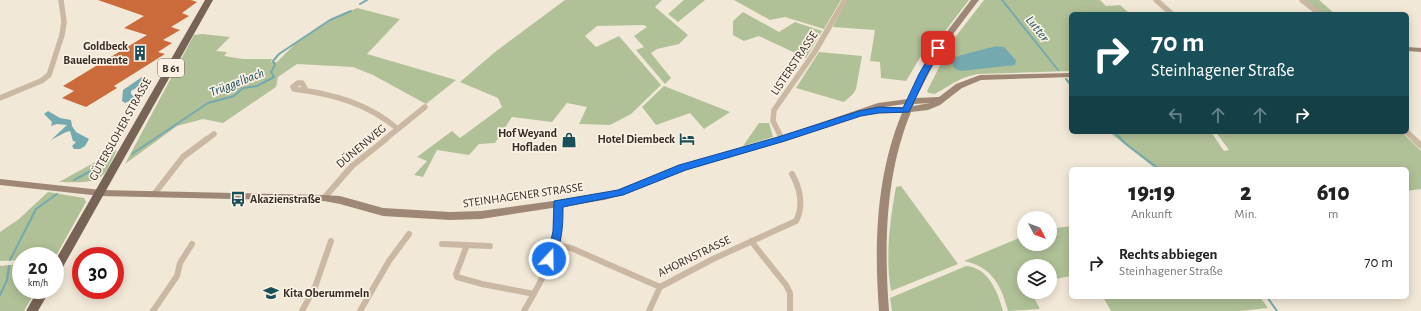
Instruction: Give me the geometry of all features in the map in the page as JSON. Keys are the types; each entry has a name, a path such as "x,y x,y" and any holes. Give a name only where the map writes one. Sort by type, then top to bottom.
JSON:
{"main road":[{"name":"GÜTERSLOHER STRASSE","path":"64,256 101,193 209,0"},
{"path":"884,311 881,265 882,226 885,198 896,142 908,106 932,57 976,0"},
{"path":"1409,49 1421,50"},
{"name":"STEINHAGENER STRASSE","path":"0,182 101,193 155,193 324,198 340,200 383,212 450,216 481,215 558,204 619,193 697,163 782,139 859,114 908,106 928,107 937,103 959,86 980,78 1069,75"},
{"path":"32,311 39,299"}],"street":[{"path":"0,98 41,81 49,75 62,35 64,22 61,0"},
{"name":"LISTERSTRASSE","path":"782,139 773,121 772,116 774,110 814,54 845,0"},
{"path":"1156,0 1170,12"},
{"path":"1302,0 1317,12"},
{"name":"DÜNENWEG","path":"306,90 338,96 361,104 384,118 398,130"},
{"name":"DÜNENWEG","path":"324,198 348,170 425,107"},
{"path":"155,193 183,157 214,134"},
{"path":"1409,134 1421,146"},
{"name":"AHORNSTRASSE","path":"555,245 571,248 660,287 751,241 793,223 798,218 800,211 797,184 792,174"},
{"path":"524,311 534,294 555,245 558,231 558,204"},
{"path":"360,311 389,260 408,234"},
{"path":"302,311 315,288 331,241"},
{"path":"751,241 786,285 790,294 790,311"},
{"path":"153,311 177,276 180,264 192,244"},
{"path":"442,244 490,246"},
{"path":"467,245 456,274 457,277 482,284 534,294"},
{"path":"649,311 660,287"}],"green space":[{"path":"565,0 662,0 655,7 688,35 679,44 657,49 651,53 671,78 665,84 636,50 644,47 634,36 647,27 644,25 597,26 585,36 596,47 619,36 661,85 631,114 610,125 579,124 587,107 567,103 552,122 512,117 495,143 479,144 469,155 437,150 423,177 414,175 427,161 417,157 452,131 460,138 502,107 498,98 460,82 495,52"},
{"path":"684,0 705,0 678,22 668,14"},
{"path":"734,0 841,0 824,29 785,17 770,20"},
{"path":"847,0 969,0 929,52 924,51 906,81 881,78 880,62 870,61 875,30 833,27"},
{"path":"984,0 1100,0 1106,6 1120,5 1128,12 1069,12 1069,71 978,74 960,80 935,94 927,91 953,40","holes":["996,46 1004,48 1016,60 983,50"]},
{"path":"1305,0 1319,0 1333,12 1320,12"},
{"path":"357,8 400,19 367,54 456,80 426,104 373,75 353,67 297,64 278,77 276,87 223,123 203,119 177,126 125,164 194,35 202,34 230,37 216,51 227,52 224,56 243,59 272,59 271,62 277,62 296,43 331,20"},
{"path":"743,12 779,32 795,22 822,31 806,58 759,36 744,41 733,35 733,21"},
{"path":"819,52 862,56 856,89 844,102 796,88"},
{"path":"664,86 730,112 704,129 690,113 656,125 642,107"},
{"path":"759,123 769,123 773,137 743,146"},
{"path":"1112,134 1212,134 1224,151 1229,150 1217,134 1404,134 1421,151 1421,189 1409,191 1409,167 1153,167"},
{"path":"117,150 107,170 101,177 84,182 59,182"},
{"path":"901,186 958,264 891,291 888,265 890,226 896,187"},
{"path":"48,192 84,198 86,202 61,247 12,247 12,260 0,261 0,232 19,219"},
{"path":"1069,226 1069,276 1057,279 1057,259 1017,259 1017,299 1035,299 1040,309 1008,311 1002,293 994,278 982,268 964,261 1017,239 1017,251 1057,251 1057,228"},
{"path":"12,265 12,299 31,299 24,311 0,311 0,266"},
{"path":"966,266 974,267 991,282 1003,311 892,311 890,298"},
{"path":"1104,299 1261,299 1268,308 1239,311 1111,311"}],"water":[{"path":"996,46 1004,47 1016,60 1015,65 961,71 955,69 951,62 952,59 958,56"},
{"path":"142,77 146,79 146,82 131,91 131,94 136,98 125,103 122,101 123,90"},
{"path":"48,111 60,118 71,120 72,126 76,132 89,139 85,146 80,149 74,149 72,146 76,142 73,141 70,131 51,140 67,125 57,124 51,126 52,122 44,114"}],"building":[{"name":"Goldbeck Bauelemente","path":"98,0 191,0 197,2 182,13 189,16 171,27 180,30 163,40 172,43 158,52 165,54 114,86 117,88 86,107 62,98 74,91 63,86 147,35 124,28 144,16"}],"waterway":[{"name":"Trüggelbach","path":"360,4 367,0"},
{"name":"Lutter","path":"1002,0 1058,70"},
{"name":"Trüggelbach","path":"132,154 208,103 234,96 243,88 257,86 274,77 271,72 275,65 273,61 279,54 330,20 351,11"},
{"name":"Lutter","path":"1066,79 1069,83"},
{"name":"Lutter","path":"1116,134 1126,144 1156,167"},
{"name":"Trüggelbach","path":"74,180 108,162"},
{"name":"Trüggelbach","path":"10,260 36,209 57,194"},
{"name":"Trüggelbach","path":"0,295 7,280 9,266"},
{"name":"Lutter","path":"1268,299 1277,311"}],"place":[{"name":"Goldbeck Bauelemente","path":"140,53"},
{"name":"Hotel Diembeck","path":"687,139"},
{"name":"Hof Weyand Hofladen","path":"569,140"},
{"name":"Akazienstraße","path":"238,199"},
{"name":"Kita Oberummeln","path":"271,293"}],"route":[{"path":"549,259 555,245 558,231 558,204 604,197 619,193 682,168 782,139 859,114 879,110 906,110 923,74 938,48"}]}
